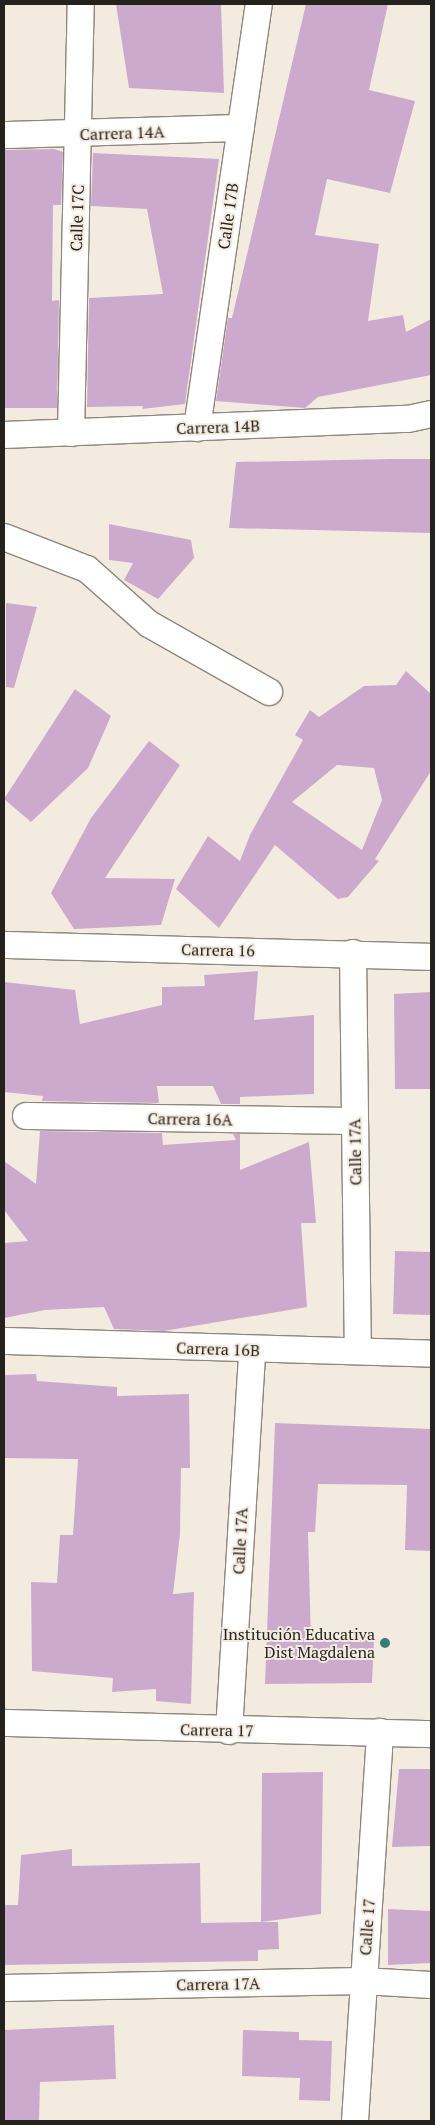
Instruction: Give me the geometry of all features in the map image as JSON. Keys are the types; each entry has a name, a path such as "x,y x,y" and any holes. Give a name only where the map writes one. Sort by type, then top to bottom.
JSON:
{"street":[{"name":"Calle 17C","path":"71,433 82,4"},
{"name":"Calle 17B","path":"197,428 259,4"},
{"name":"Carrera 14A","path":"4,135 80,135 241,128"},
{"name":"Carrera 14B","path":"4,435 408,420 431,414"},
{"path":"4,537 87,569 149,624 269,692"},
{"name":"Carrera 16","path":"4,945 431,957"},
{"name":"Calle 17A","path":"353,954 358,1350"},
{"name":"Carrera 16A","path":"26,1116 354,1121"},
{"name":"Carrera 16B","path":"4,1341 252,1350 358,1350 431,1354"},
{"name":"Calle 17A","path":"229,1730 252,1350"},
{"name":"Carrera 17","path":"4,1723 431,1734"},
{"name":"Calle 17","path":"355,2121 380,1732"},
{"name":"Carrera 17A","path":"4,1988 363,1981 431,1985"}],"building":[{"path":"116,4 221,4 224,93 129,88"},
{"path":"306,4 388,4 369,90 415,101 390,193 327,179 315,235 379,244 368,321 403,315 406,332 431,319 431,375 318,397 305,408 216,401 228,318 232,318"},
{"path":"54,149 63,152 61,205 53,205 52,301 59,300 57,408 4,408 4,150"},
{"path":"93,153 219,159 185,404 142,409 143,406 87,407 89,298 163,294 147,209 91,206"},
{"path":"431,459 431,533 229,528 236,462"},
{"path":"109,524 191,540 194,558 158,599 124,580 133,563 109,560"},
{"path":"6,603 37,607 14,688 6,687"},
{"path":"406,671 431,694 431,771 375,859 379,861 348,897 338,899 275,845 219,928 176,889 208,836 240,861 250,835 303,740 295,735 310,710 319,717 364,686 396,685","holes":["337,765 374,768 382,800 362,850 292,802"]},
{"path":"75,689 111,716 88,768 31,822 4,799"},
{"path":"149,741 180,765 105,878 175,879 161,925 74,929 51,893 91,818"},
{"path":"258,971 254,1020 314,1015 314,1094 240,1097 240,1104 221,1104 213,1086 157,1086 159,1103 42,1101 43,1096 4,1092 4,982 75,990 80,1024 162,1005 162,987 205,986 204,975"},
{"path":"431,992 431,1089 395,1089 394,994"},
{"path":"40,1131 162,1133 163,1145 236,1140 233,1134 240,1134 240,1170 309,1142 316,1223 301,1223 307,1307 164,1331 114,1329 104,1307 45,1310 4,1318 4,1243 28,1241 4,1210 4,1161 36,1184"},
{"path":"395,1251 431,1252 431,1315 393,1314"},
{"path":"36,1374 37,1381 117,1387 117,1396 189,1394 190,1468 181,1468 180,1534 173,1594 194,1592 191,1704 156,1701 156,1689 112,1692 113,1678 32,1671 31,1582 57,1583 60,1535 73,1535 78,1459 4,1458 4,1375"},
{"path":"275,1423 431,1429 431,1551 405,1550 407,1485 318,1484 315,1532 308,1532 311,1641 374,1640 372,1683 265,1684"},
{"path":"399,1769 431,1769 431,1846 392,1847"},
{"path":"323,1772 321,1914 261,1922 262,1773"},
{"path":"72,1849 72,1866 200,1863 201,1923 278,1922 279,1949 258,1950 258,1961 4,1965 4,1905 18,1905 21,1855"},
{"path":"388,1909 431,1911 431,1963 388,1965"},
{"path":"114,2025 116,2079 40,2082 39,2121 4,2121 4,2030"},
{"path":"243,2030 299,2032 299,2040 332,2041 330,2101 299,2100 300,2078 242,2076"}],"place":[{"name":"Institución Educativa Dist Magdalena","path":"385,1643"}]}
